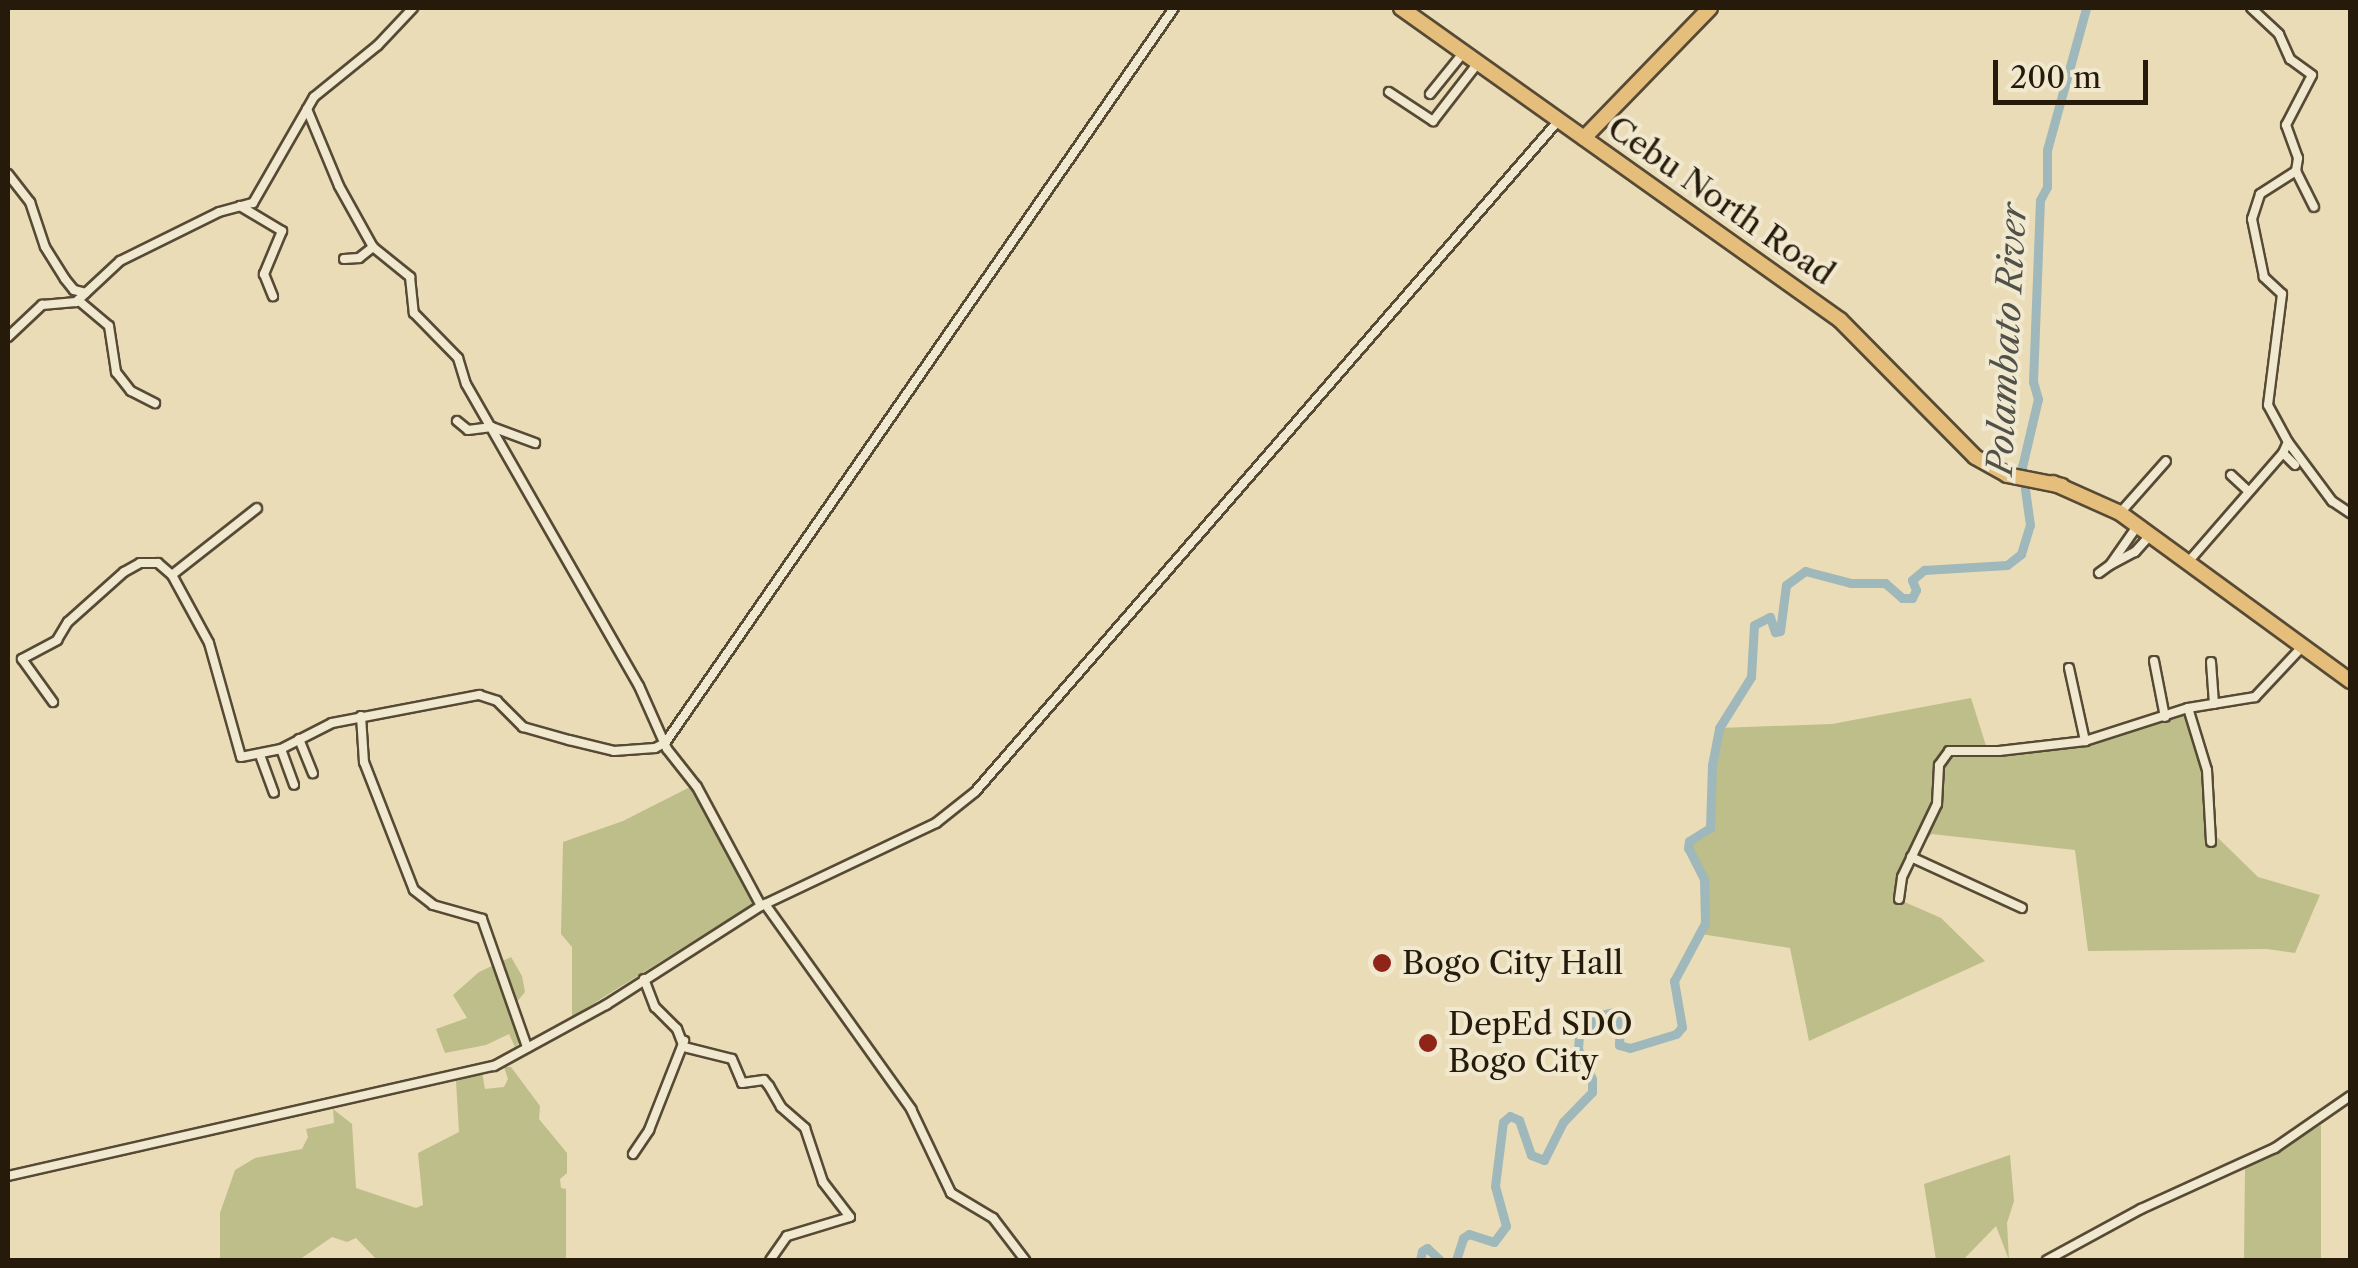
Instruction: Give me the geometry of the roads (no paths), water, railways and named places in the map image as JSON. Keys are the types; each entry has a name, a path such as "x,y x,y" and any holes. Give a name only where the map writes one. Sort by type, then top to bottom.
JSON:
{"highway":[{"name":"Cebu North Road","path":"1401,8 1849,327 1955,440 1987,464 2062,486 2120,513 2350,681"},
{"path":"1584,138 1710,8"}],"street":[{"path":"8,337 42,304 82,296 120,261 258,197 314,97 378,45 413,8"},
{"path":"53,702 22,659 56,640 68,622 140,563 158,563 172,575 209,643 241,757 280,750 346,720 362,721 478,696 497,702 523,727 569,740 614,751 656,748 665,743 1174,8"},
{"path":"2250,8 2279,34 2290,58 2312,74 2286,124 2298,158 2296,171 2314,207"},
{"path":"1430,94 1464,52"},
{"path":"1390,92 1433,121 1478,63"},
{"path":"307,108 339,186 373,248 410,277 414,313 458,358 466,384 639,686 665,743 697,787 763,905 911,1108 951,1193 993,1218 1025,1260"},
{"path":"8,1176 494,1066 718,938 763,905 936,823 966,800 1559,120"},
{"path":"2296,171 2260,194 2252,219 2264,278 2282,294 2268,405 2288,442 2332,501 2350,513"},
{"path":"8,174 30,202 45,247 65,279 109,326 113,366 120,378 131,391 155,403"},
{"path":"240,206 282,232 264,274 273,296"},
{"path":"344,259 358,258 373,248"},
{"path":"457,421 468,430 492,427 535,443"},
{"path":"2188,561 2284,453 2288,442"},
{"path":"2284,453 2295,465"},
{"path":"2120,513 2166,461"},
{"path":"2230,475 2248,491"},
{"path":"172,575 257,508"},
{"path":"2099,574 2144,529"},
{"path":"2110,565 2134,552 2144,529"},
{"path":"1898,900 1912,856 1937,804 1939,766 1948,751 2085,741 2188,708 2260,695 2302,646"},
{"path":"2154,661 2165,716"},
{"path":"2211,662 2214,704"},
{"path":"2069,668 2085,741"},
{"path":"2188,708 2207,770 2211,842"},
{"path":"362,721 364,762 414,890 433,905 482,920 527,1047"},
{"path":"299,739 313,772"},
{"path":"280,750 294,785"},
{"path":"260,755 274,792"},
{"path":"1912,856 2022,908"},
{"path":"644,979 655,1007 684,1040 684,1047 732,1058 742,1083 764,1080 780,1107 806,1128 823,1182 850,1218 787,1236 770,1260"},
{"path":"632,1154 649,1130 684,1040"},
{"path":"2047,1260 2141,1209 2275,1148 2350,1096"}],"waterway":[{"name":"Polambato River","path":"1456,1260 1463,1238 1469,1234 1494,1242 1506,1226 1495,1186 1503,1122 1510,1116 1519,1120 1531,1155 1544,1160 1563,1122 1592,1092 1592,1079 1578,1049 1579,1036 1601,1015 1614,1012 1620,1017 1619,1045 1630,1048 1676,1034 1682,1027 1674,981 1705,923 1704,879 1688,848 1689,841 1710,828 1712,765 1719,728 1751,677 1754,625 1770,617 1775,632 1780,631 1786,585 1805,571 1851,583 1885,583 1902,598 1912,598 1916,590 1912,580 1924,570 2007,565 2021,554 2030,525 2022,467 2038,399 2033,382 2040,200 2047,187 2047,150 2086,8"},
{"name":"Polambato River","path":"1420,1260 1427,1248 1440,1260"}],"place":[{"name":"Bogo City Hall","path":"1382,963"},
{"name":"DepEd SDO Bogo City","path":"1428,1043"}]}
